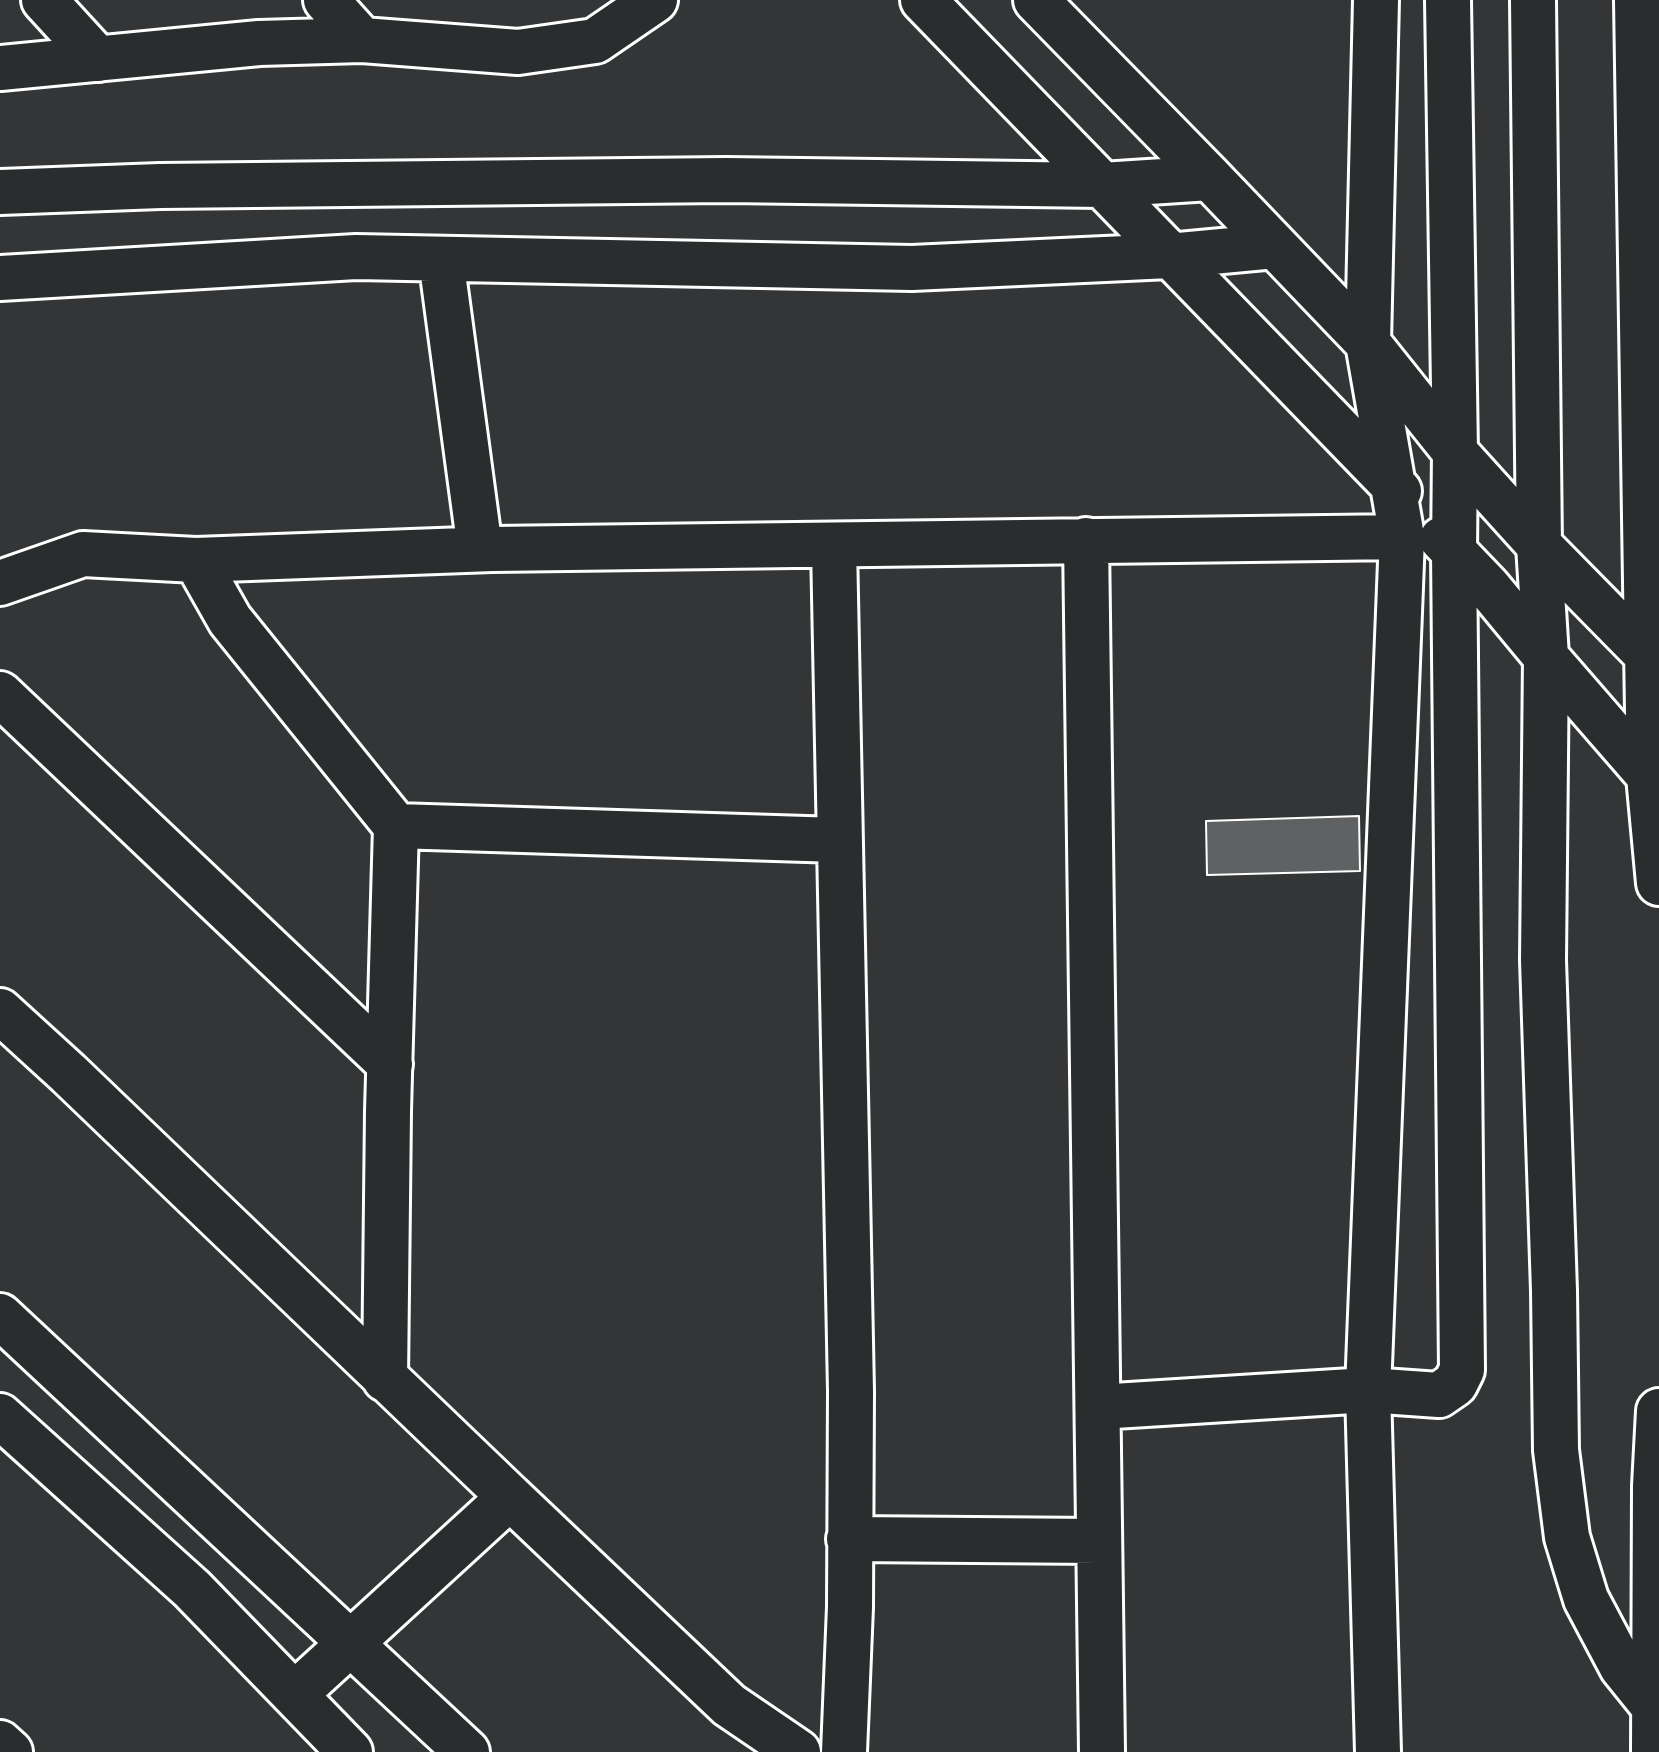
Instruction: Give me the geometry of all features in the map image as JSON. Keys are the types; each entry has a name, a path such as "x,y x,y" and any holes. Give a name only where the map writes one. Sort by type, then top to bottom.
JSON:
{"street":[{"path":"44,0 98,59"},
{"path":"326,0 362,40"},
{"path":"923,0 1395,487 1488,587 1654,782"},
{"path":"1036,0 1368,343 1455,452 1539,545 1653,660"},
{"path":"1376,0 1368,343 1402,537 1368,1390 1378,1752"},
{"path":"1098,1407 1368,1390 1439,1395 1455,1384 1462,1370 1448,0"},
{"path":"1533,0 1539,545 1546,657 1543,960 1556,1450 1567,1537 1586,1599 1622,1667 1655,1708"},
{"path":"1637,0 1654,782 1659,883"},
{"path":"0,68 259,43 362,40 518,52 595,41 637,5"},
{"path":"0,192 160,186 726,180 1102,185 1210,178"},
{"path":"0,278 356,257 912,268 1169,256 1275,246"},
{"path":"441,259 480,549"},
{"path":"0,583 83,554 196,560 480,549 1402,537"},
{"path":"1086,540 1102,1752"},
{"path":"834,546 851,1391 850,1607 844,1752"},
{"path":"196,560 230,620 396,826 385,1379"},
{"path":"0,694 390,1064"},
{"path":"396,826 838,840"},
{"path":"0,1011 729,1705 798,1752"},
{"path":"0,1316 467,1752"},
{"path":"1654,1752 1655,1486 1659,1411"},
{"path":"0,1416 192,1589 350,1752"},
{"path":"295,1694 510,1497"},
{"path":"849,1539 1099,1541"},
{"path":"0,1743 10,1752"}],"building":[{"path":"1359,816 1360,871 1207,875 1206,821"}]}
